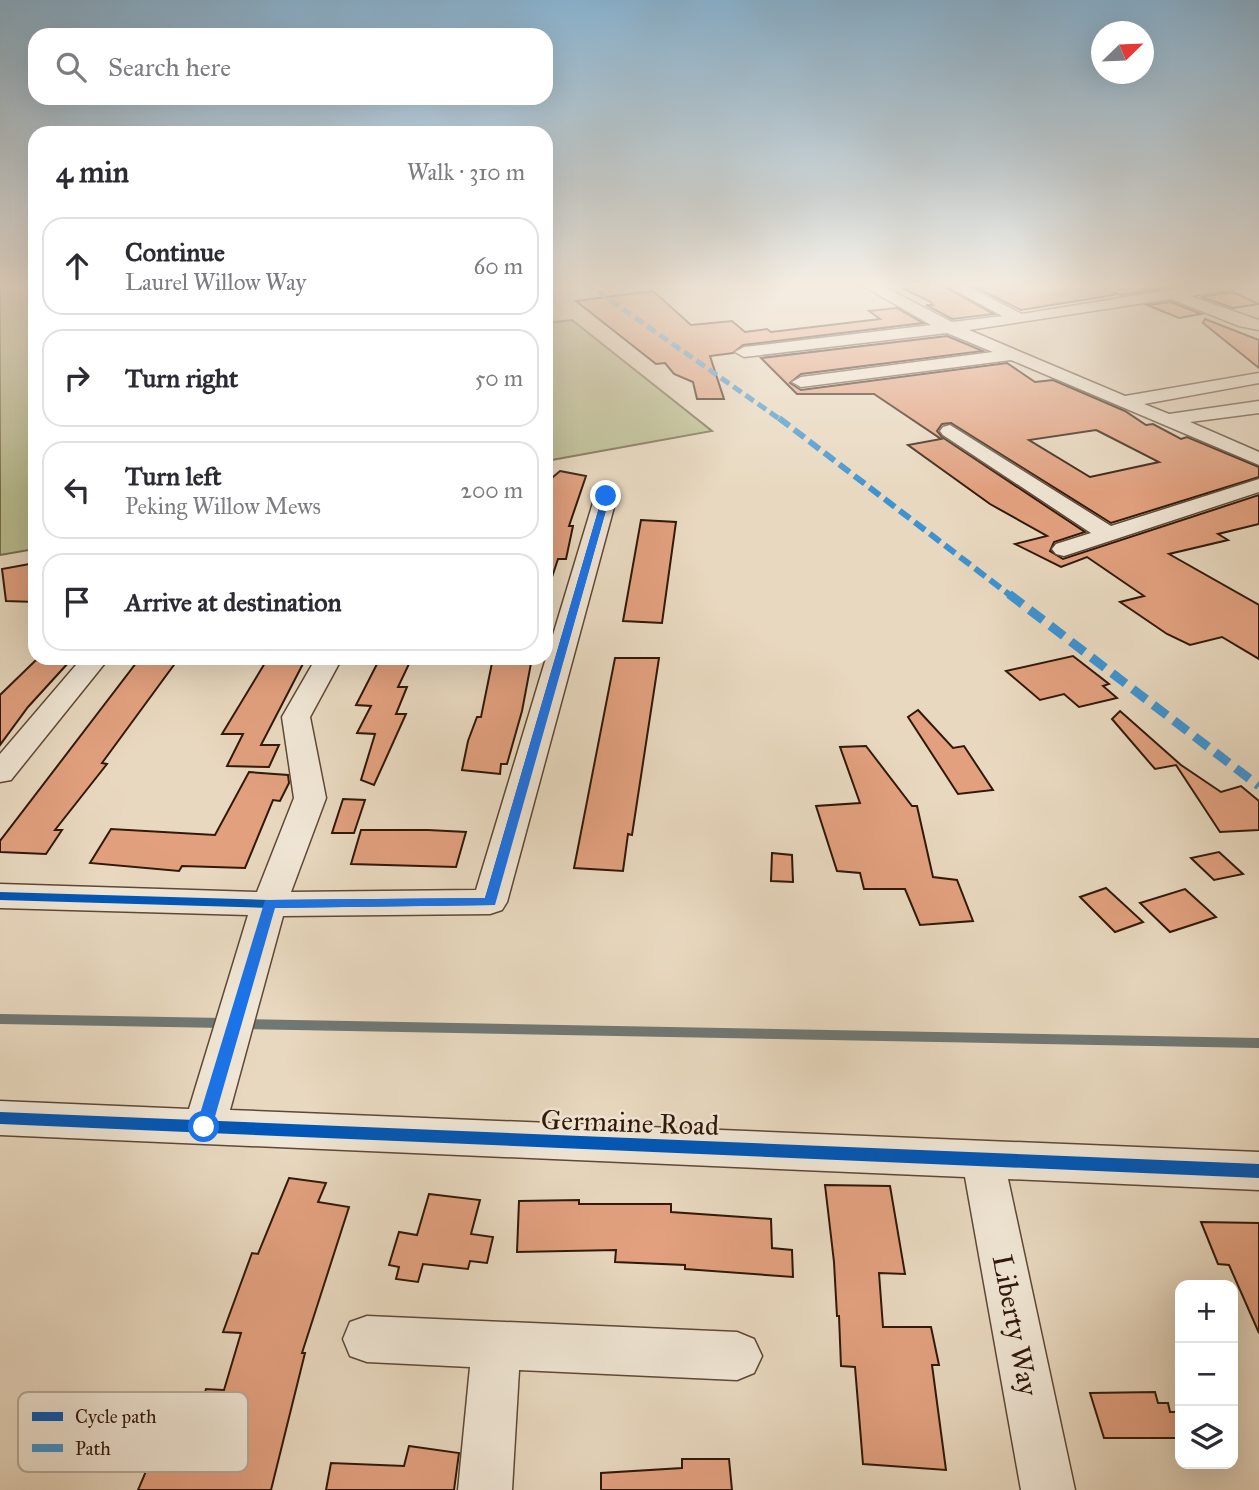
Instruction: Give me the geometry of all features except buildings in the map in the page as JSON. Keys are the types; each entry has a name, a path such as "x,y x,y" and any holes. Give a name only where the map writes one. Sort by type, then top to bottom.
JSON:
{"street":[{"path":"1007,353 1259,459"},
{"path":"801,382 1013,355"},
{"path":"1121,401 1259,378"},
{"path":"1166,420 1259,407"},
{"path":"950,431 1108,534"},
{"path":"1064,549 1259,485"},
{"path":"0,896 269,904 490,902 606,496"},
{"path":"0,773 90,665"},
{"path":"204,1127 269,904 310,798 296,717 325,665"},
{"name":"Germaine Road","path":"0,1118 1259,1171"},
{"name":"Liberty Way","path":"984,1160 1048,1490"},
{"path":"367,1339 737,1356"},
{"path":"485,1490 496,1345"}],"green space":[{"path":"0,353 28,353 28,550 0,555"},
{"path":"553,353 613,353 712,431 553,460"}],"waterway":[{"path":"0,1019 224,1023"},
{"path":"244,1024 1259,1043"}],"marked path":[{"path":"685,353 788,425 1259,786"}],"cycle path":[{"path":"0,896 269,904 490,902 606,496"},
{"path":"0,1118 1259,1171"}],"route":[{"path":"204,1127 269,904 490,902 606,496"}]}
